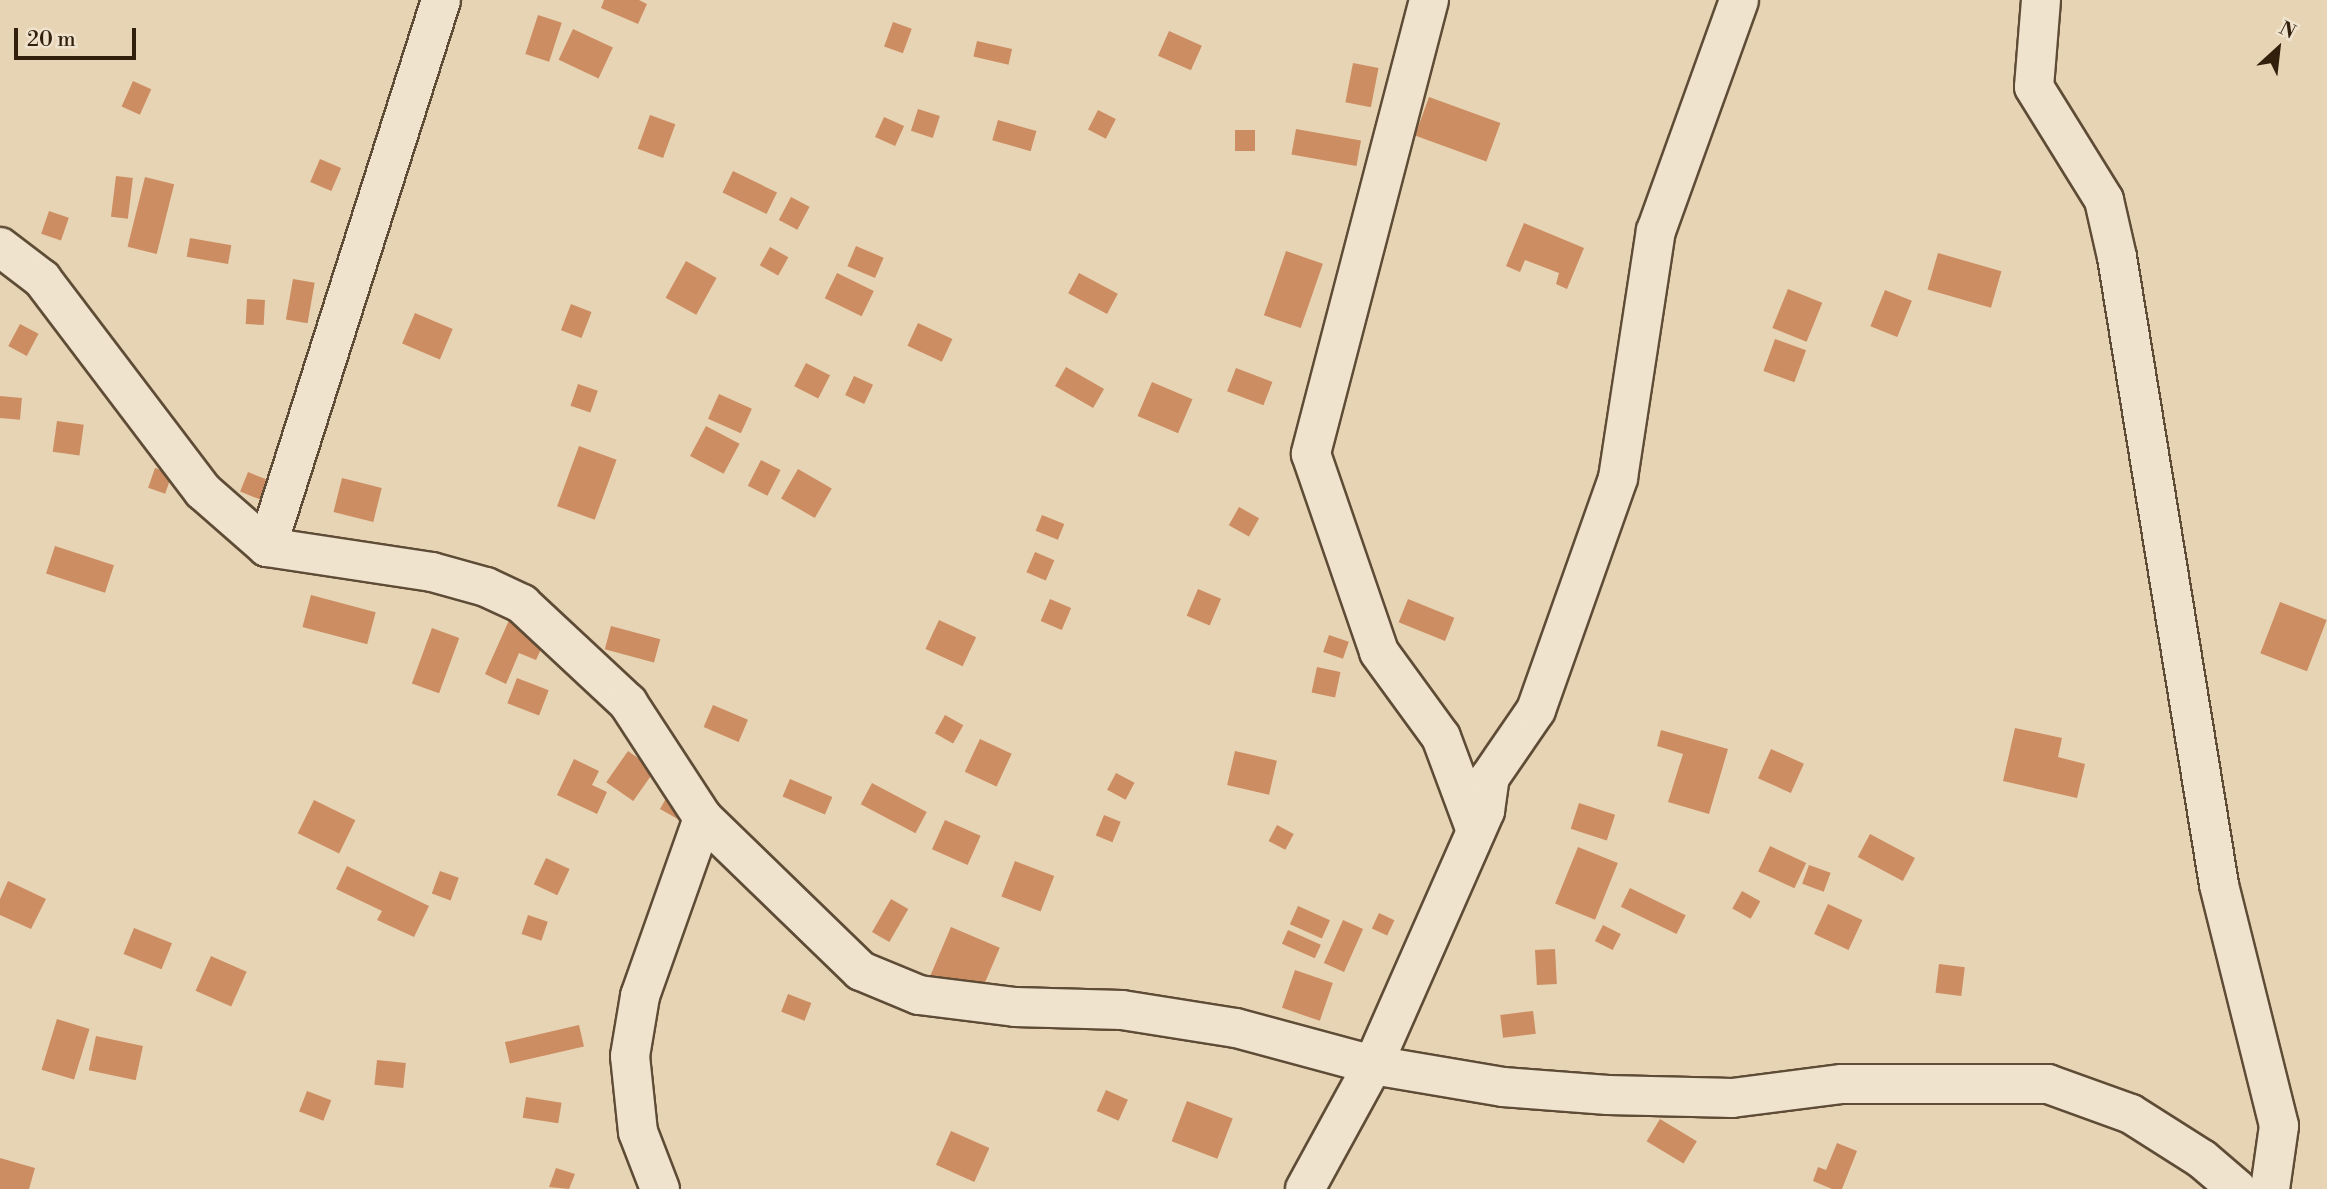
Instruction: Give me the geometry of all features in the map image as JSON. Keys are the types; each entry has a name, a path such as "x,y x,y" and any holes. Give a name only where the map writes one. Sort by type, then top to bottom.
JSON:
{"street":[{"path":"267,547 441,0"},
{"path":"1429,0 1311,454 1379,652 1441,737 1476,831"},
{"path":"1305,1189 1373,1065 1485,811 1490,777 1536,710 1618,478 1656,231 1740,0"},
{"path":"2041,0 2034,87 2104,200 2117,257 2219,885 2279,1126 2270,1189"},
{"path":"0,247 42,279 203,491 267,547 432,572 486,587 522,604 628,704 703,818 861,971 919,995 1015,1006 1122,1010 1236,1028 1373,1065 1503,1087 1608,1095 1732,1098 1842,1084 2048,1084 2131,1114 2202,1159 2237,1189"},
{"path":"660,1189 638,1132 630,1056 640,996 703,818"}],"building":[{"path":"604,0 639,0 647,4 638,24 601,8"},
{"path":"538,15 562,23 549,62 525,54"},
{"path":"893,22 912,29 903,53 884,46"},
{"path":"573,29 613,48 599,78 559,60"},
{"path":"1169,31 1202,46 1191,70 1158,56"},
{"path":"977,41 1012,49 1008,65 973,57"},
{"path":"1353,63 1379,68 1371,107 1345,102"},
{"path":"133,81 151,89 140,115 122,107"},
{"path":"1429,97 1500,123 1486,162 1415,136"},
{"path":"918,109 940,116 933,138 911,131"},
{"path":"1098,110 1116,119 1106,139 1088,130"},
{"path":"650,115 675,124 663,158 638,149"},
{"path":"884,117 904,126 895,146 875,137"},
{"path":"998,120 1036,131 1031,151 992,140"},
{"path":"1296,129 1361,140 1356,166 1291,155"},
{"path":"1235,130 1255,130 1255,151 1235,151"},
{"path":"320,159 341,168 331,191 310,182"},
{"path":"733,171 777,192 767,214 722,193"},
{"path":"116,176 133,178 128,219 111,217"},
{"path":"145,177 174,184 157,254 128,247"},
{"path":"791,197 810,207 797,230 779,220"},
{"path":"49,211 69,218 61,241 41,234"},
{"path":"1524,223 1584,248 1567,289 1556,284 1559,273 1525,260 1520,272 1506,266"},
{"path":"190,238 231,245 228,264 187,257"},
{"path":"856,246 884,258 875,278 847,266"},
{"path":"770,247 788,257 778,276 760,265"},
{"path":"1286,251 1323,264 1301,328 1264,315"},
{"path":"1938,253 2001,271 1991,308 1928,290"},
{"path":"686,261 717,278 696,315 666,298"},
{"path":"837,273 874,291 862,316 825,298"},
{"path":"1079,273 1118,294 1107,314 1068,293"},
{"path":"293,279 315,283 308,323 286,319"},
{"path":"1788,289 1822,303 1807,342 1772,328"},
{"path":"1885,290 1912,301 1897,337 1870,326"},
{"path":"247,299 265,300 264,325 246,324"},
{"path":"571,304 592,312 582,338 561,330"},
{"path":"415,313 453,329 440,359 402,343"},
{"path":"918,323 952,339 942,362 907,346"},
{"path":"20,324 39,334 27,356 8,346"},
{"path":"1775,339 1806,350 1794,382 1763,371"},
{"path":"806,363 830,375 818,398 794,386"},
{"path":"1066,367 1104,389 1093,408 1055,386"},
{"path":"1236,368 1272,382 1263,405 1227,391"},
{"path":"854,376 873,385 864,404 845,395"},
{"path":"1152,382 1193,399 1178,433 1138,416"},
{"path":"578,384 598,391 590,413 571,406"},
{"path":"719,394 752,409 741,433 708,419"},
{"path":"0,396 22,398 20,420 0,418"},
{"path":"57,421 84,425 79,455 53,452"},
{"path":"706,426 740,444 724,474 690,456"},
{"path":"579,446 617,460 595,520 557,506"},
{"path":"761,460 781,470 767,496 748,486"},
{"path":"155,468 172,474 165,494 148,488"},
{"path":"798,469 832,488 815,518 781,498"},
{"path":"248,472 268,480 261,500 240,491"},
{"path":"342,478 382,488 373,522 334,512"},
{"path":"1239,507 1259,518 1249,537 1229,525"},
{"path":"1042,515 1064,524 1058,540 1036,531"},
{"path":"55,546 114,565 105,593 46,574"},
{"path":"1035,552 1054,560 1046,580 1026,572"},
{"path":"1198,589 1221,599 1210,625 1187,616"},
{"path":"311,595 376,612 367,644 302,627"},
{"path":"1050,599 1071,608 1062,630 1041,621"},
{"path":"1408,599 1454,618 1445,641 1399,622"},
{"path":"2280,602 2327,620 2307,671 2260,653"},
{"path":"510,618 547,636 536,660 519,653 506,684 485,674"},
{"path":"939,620 976,637 963,666 925,649"},
{"path":"611,626 660,639 654,662 605,649"},
{"path":"432,628 459,638 439,693 412,683"},
{"path":"1329,635 1349,642 1343,659 1323,652"},
{"path":"1317,667 1340,672 1335,697 1312,692"},
{"path":"517,678 549,690 539,715 507,703"},
{"path":"713,705 748,720 739,742 704,727"},
{"path":"945,715 963,725 953,744 935,733"},
{"path":"2015,728 2062,738 2058,757 2085,764 2077,798 2003,781"},
{"path":"1661,730 1728,749 1709,814 1668,802 1683,754 1657,746"},
{"path":"980,739 1012,754 997,786 965,772"},
{"path":"1771,749 1804,764 1791,793 1758,778"},
{"path":"628,751 655,770 633,801 606,782"},
{"path":"1235,751 1277,761 1269,795 1227,785"},
{"path":"574,759 599,771 592,785 607,792 597,814 557,795"},
{"path":"1116,773 1135,783 1126,800 1107,790"},
{"path":"790,779 832,797 825,814 783,796"},
{"path":"872,783 927,812 915,833 861,804"},
{"path":"669,793 683,822 660,809"},
{"path":"314,800 355,820 339,853 298,833"},
{"path":"1579,803 1615,815 1607,840 1571,829"},
{"path":"1104,815 1121,822 1112,842 1096,835"},
{"path":"945,820 981,836 968,865 932,849"},
{"path":"1277,825 1294,834 1285,850 1269,841"},
{"path":"1870,834 1915,858 1903,881 1858,857"},
{"path":"1770,846 1806,863 1794,888 1758,871"},
{"path":"1578,847 1618,863 1595,920 1555,904"},
{"path":"546,858 570,869 557,895 534,884"},
{"path":"1015,861 1054,876 1041,912 1001,896"},
{"path":"1809,865 1831,873 1824,892 1802,884"},
{"path":"347,866 429,906 414,937 377,920 382,911 336,889"},
{"path":"440,871 459,878 451,900 432,894"},
{"path":"8,881 46,899 31,929 0,915 0,899"},
{"path":"1630,888 1686,915 1677,934 1621,907"},
{"path":"1742,891 1760,901 1751,919 1732,908"},
{"path":"891,899 908,909 889,942 872,932"},
{"path":"1828,904 1862,920 1848,950 1814,934"},
{"path":"1298,906 1330,920 1322,939 1290,924"},
{"path":"1379,913 1394,920 1387,936 1372,928"},
{"path":"528,915 548,922 541,941 521,934"},
{"path":"1343,920 1363,929 1344,972 1324,963"},
{"path":"1603,925 1621,934 1613,950 1595,941"},
{"path":"951,927 1000,948 979,996 930,976"},
{"path":"134,928 172,943 162,969 124,954"},
{"path":"1288,930 1321,945 1315,958 1282,944"},
{"path":"1555,949 1557,984 1537,985 1535,950"},
{"path":"211,956 247,972 231,1007 196,991"},
{"path":"1939,964 1965,967 1961,996 1935,993"},
{"path":"1295,970 1333,983 1320,1021 1282,1008"},
{"path":"788,994 811,1003 805,1021 781,1012"},
{"path":"1533,1011 1536,1034 1503,1038 1500,1015"},
{"path":"57,1019 90,1029 74,1080 42,1070"},
{"path":"579,1025 584,1046 510,1064 505,1042"},
{"path":"96,1036 143,1046 136,1080 89,1070"},
{"path":"377,1060 406,1063 403,1088 374,1085"},
{"path":"1106,1090 1128,1100 1119,1121 1097,1111"},
{"path":"307,1091 331,1100 323,1121 299,1112"},
{"path":"526,1097 562,1103 558,1123 523,1118"},
{"path":"1187,1101 1233,1119 1217,1159 1172,1141"},
{"path":"1660,1119 1697,1141 1683,1163 1647,1141"},
{"path":"951,1131 989,1148 974,1182 936,1165"},
{"path":"1837,1143 1857,1151 1842,1189 1832,1189 1813,1181 1818,1167 1826,1170"},
{"path":"0,1158 35,1168 29,1189 0,1189"},
{"path":"556,1168 575,1174 569,1189 549,1187"}]}
